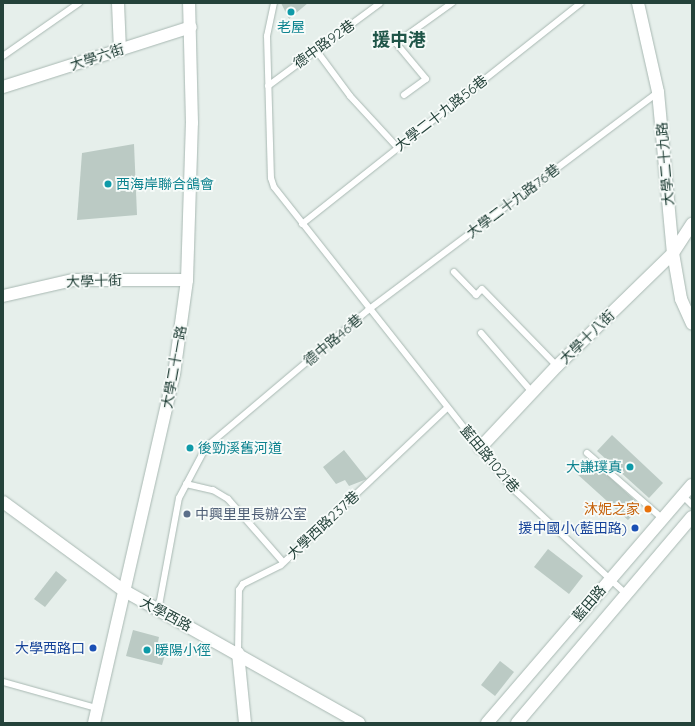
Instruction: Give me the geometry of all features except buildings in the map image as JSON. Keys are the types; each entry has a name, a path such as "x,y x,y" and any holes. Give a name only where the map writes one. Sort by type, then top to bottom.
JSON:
{"street":[{"path":"118,3 120,50"},
{"name":"大學二十一路","path":"94,723 96,708 123,590 174,374 187,280 191,27 189,3"},
{"name":"大學二十九路","path":"638,3 658,92 673,252 681,300 692,324"},
{"name":"大學六街","path":"3,87 191,27"},
{"name":"大學十八街","path":"480,448 557,366 673,252 692,224"},
{"name":"大學十街","path":"3,296 73,280 187,280"},
{"name":"藍田路","path":"487,723 608,580 692,485"},
{"name":"大學西路","path":"3,502 123,590 158,611 238,653 359,723"},
{"name":"藍田路","path":"517,723 692,517"},
{"path":"238,653 244,723"}],"lane":[{"path":"3,56 79,3"},
{"name":"德中路46巷","path":"158,611 178,498 206,447 368,310 302,224 271,178 267,36 274,3"},
{"name":"德中路92巷","path":"268,86 380,3"},
{"path":"404,95 426,79 396,43 452,3"},
{"name":"大學二十九路56巷","path":"302,224 397,147 581,3"},
{"path":"316,50 350,96 397,147"},
{"name":"大學二十九路76巷","path":"368,310 658,92"},
{"path":"454,272 476,295 482,289 557,366"},
{"name":"藍田路1021巷","path":"368,310 511,487 608,580 626,594"},
{"path":"481,333 532,392"},
{"name":"大學西路237巷","path":"238,653 239,590 250,579 283,562 447,408"},
{"path":"587,453 662,519"},
{"path":"186,484 220,493 283,562"},
{"path":"683,496 692,505"},
{"path":"3,682 96,708"}],"place":[{"name":"老屋","path":"291,12"},
{"name":"西海岸聯合鴿會","path":"108,184"},
{"name":"後勁溪舊河道","path":"190,448"},
{"name":"大謙璞真","path":"630,467"},
{"name":"沐妮之家","path":"648,509"},
{"name":"中興里里長辦公室","path":"187,514"},
{"name":"援中國小(藍田路)","path":"635,528"},
{"name":"大學西路口","path":"93,648"},
{"name":"暖陽小徑","path":"147,650"}],"district":[{"name":"援中港","path":"399,40"}]}
